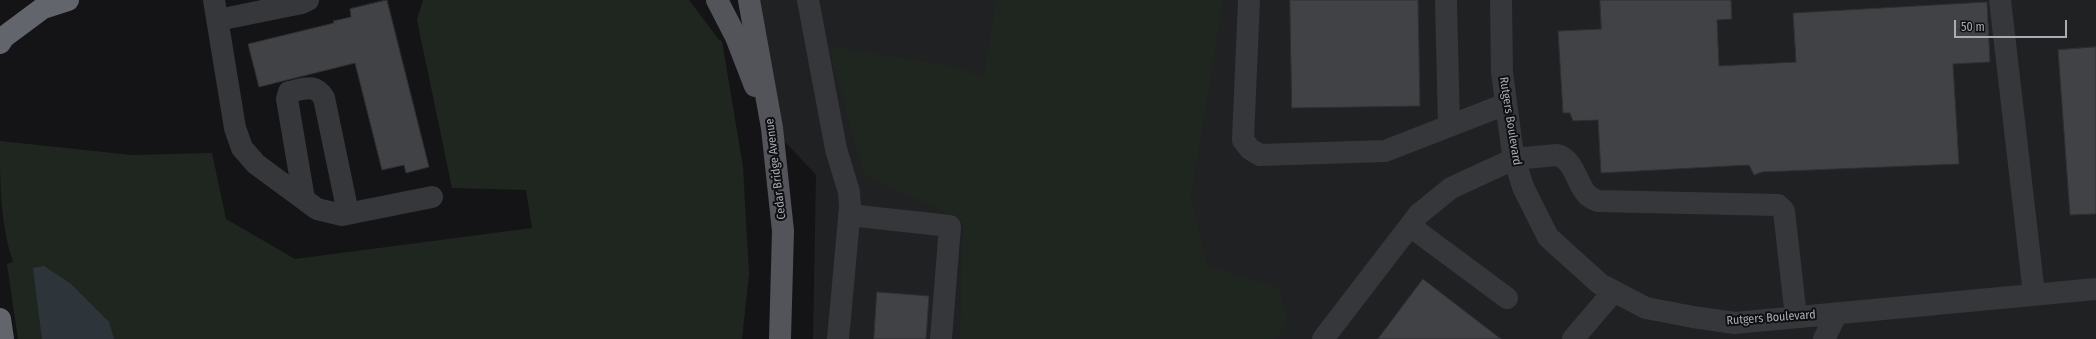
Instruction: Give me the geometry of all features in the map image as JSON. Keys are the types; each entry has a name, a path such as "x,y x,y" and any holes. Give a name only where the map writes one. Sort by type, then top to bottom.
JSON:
{"highway":[{"path":"0,43 4,37 42,8 68,0"},
{"path":"0,319 3,339"}],"main road":[{"path":"717,0 736,37 772,128"},
{"name":"Cedar Bridge Avenue","path":"750,0 772,128 784,231 780,339"}],"street":[{"path":"308,0 302,3 216,10 236,128 242,148 256,164 317,209 342,215 432,197"},
{"path":"808,0 836,149 849,192 849,215 838,339"},
{"path":"1249,0 1243,140 1250,149 1260,155 1385,151 1506,104"},
{"path":"1446,0 1449,126"},
{"name":"Rutgers Boulevard","path":"1501,0 1502,72 1514,159 1523,187 1548,237 1600,284 1646,308 1693,317 1734,322 2096,289"},
{"path":"2000,0 2034,294"},
{"path":"304,199 287,95 289,92 310,87 318,90 324,98 348,214"},
{"path":"1323,339 1419,214 1451,188 1514,159 1557,155 1564,157 1569,163 1585,193 1598,202 1778,205 1784,211 1796,317"},
{"path":"849,215 950,226 941,339"},
{"path":"1410,226 1507,298"},
{"path":"1573,339 1614,291"},
{"path":"1824,339 1838,313"}],"shaded area":[{"path":"423,0 689,0 719,40 722,41 743,167 749,274 742,339 18,339 7,264 13,262 5,232 3,217 0,141 132,155 212,153 226,219 295,259 532,228 526,190 452,188 417,20"},
{"path":"749,0 2096,0 2096,339 813,339 816,175 772,128"},
{"path":"996,0 1223,0 1191,197 1207,265 1278,287 1288,321 1276,339 960,339 963,220 864,175 828,46 953,66 984,77"},
{"path":"44,266 71,284 109,322 114,339 42,339 33,268"}],"building":[{"path":"387,0 429,167 406,173 404,165 382,170 355,63 259,87 248,44 334,23 333,21 351,17 350,9"},
{"path":"1290,0 1418,0 1420,106 1292,108"},
{"path":"1600,0 1731,0 1732,19 1717,20 1719,66 1796,62 1793,13 1987,2 1990,62 1953,64 1959,164 1762,172 1754,175 1749,165 1601,173 1598,120 1573,121 1570,113 1563,113 1558,31 1601,29"},
{"path":"2096,47 2096,214 2070,215 2058,50"},
{"path":"1423,279 1501,339 1378,339"},
{"path":"877,292 929,296 926,339 874,339"}]}
